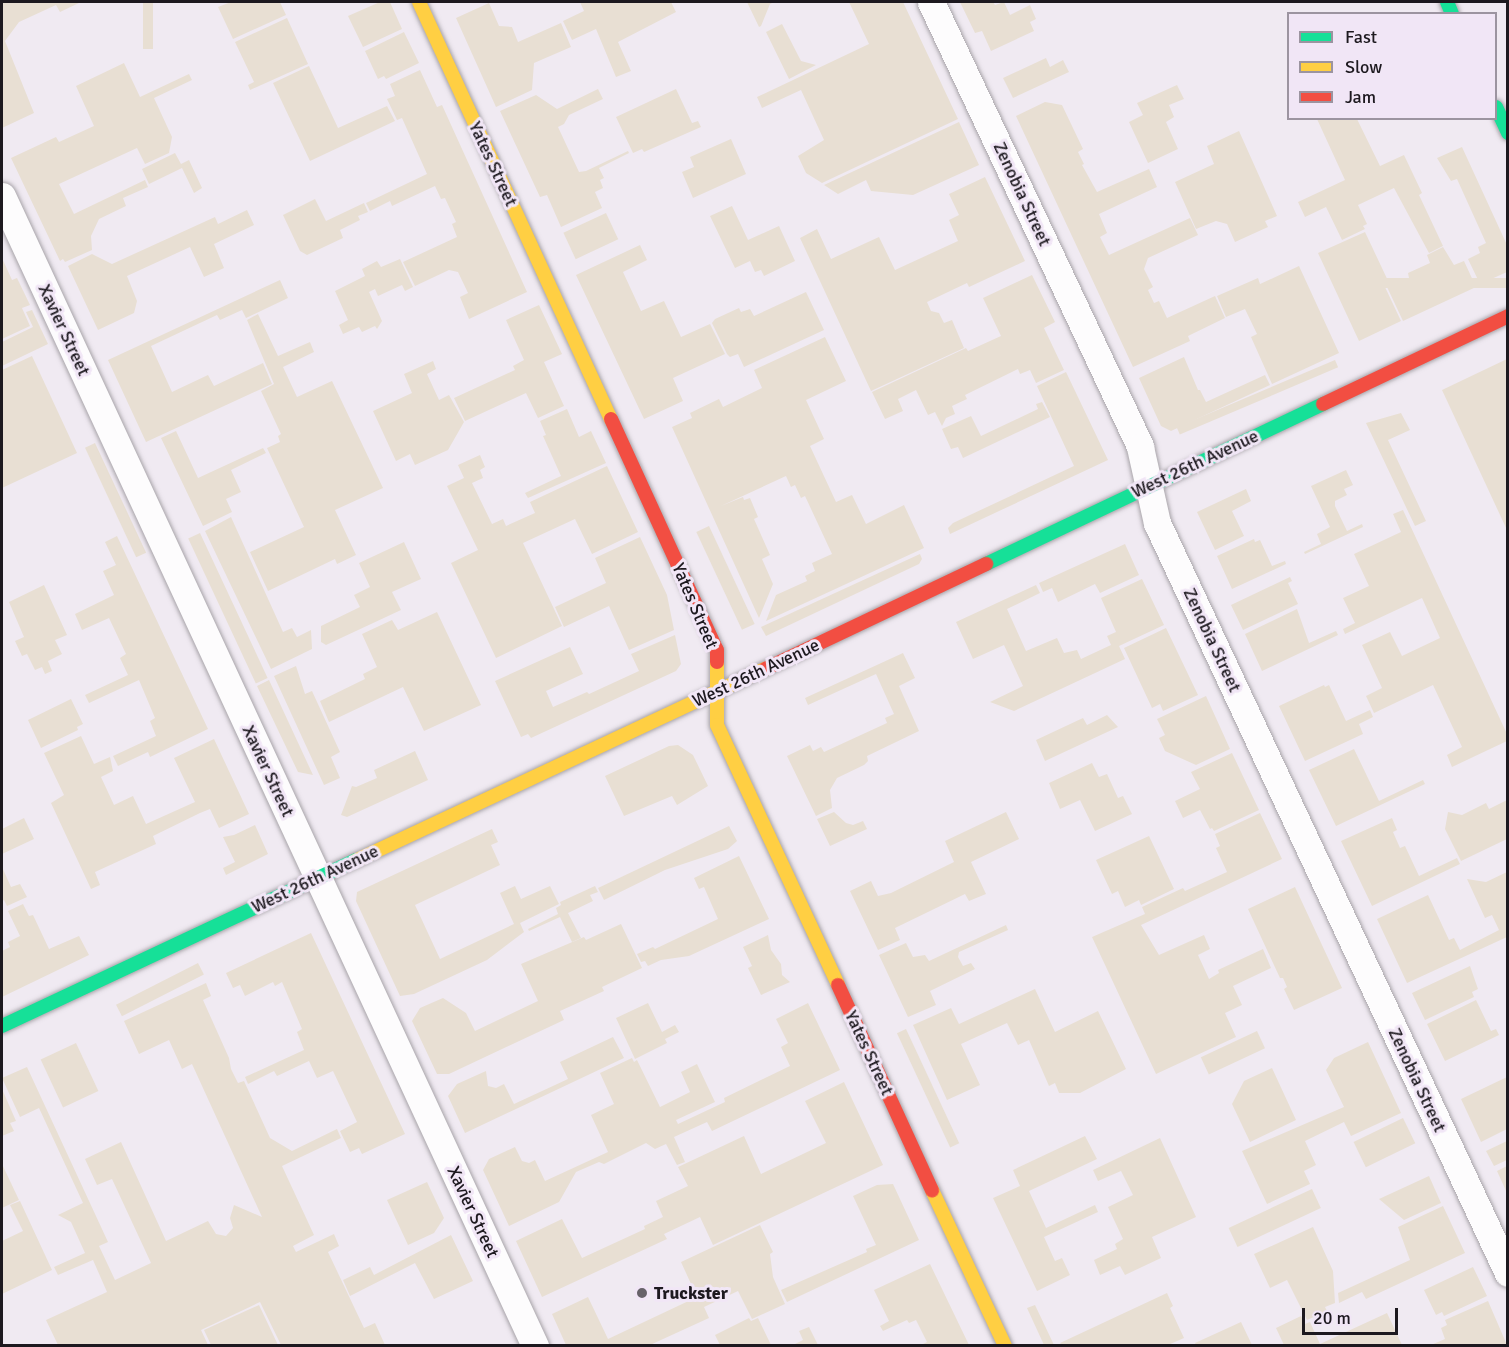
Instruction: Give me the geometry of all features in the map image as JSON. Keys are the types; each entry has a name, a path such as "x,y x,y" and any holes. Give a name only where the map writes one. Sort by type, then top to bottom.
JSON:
{"street":[{"name":"Yates Street","path":"419,2 717,650 717,725 1005,1346"},
{"name":"Zenobia Street","path":"931,2 1140,447 1160,529 1508,1273"},
{"path":"1497,109 1508,133"},
{"name":"Xavier Street","path":"2,196 535,1346"},
{"name":"West 26th Avenue","path":"2,1026 717,691 1508,316"}],"shaded area":[{"path":"2,2 79,3 60,12 56,5 19,22 5,41 34,113 2,128"},
{"path":"143,2 153,2 153,49 143,49"},
{"path":"231,2 280,2 286,15 233,39 218,7"},
{"path":"380,2 390,2 402,29 363,47 348,16"},
{"path":"580,2 671,2 676,12 618,42 631,71 616,77 596,29 572,40 563,21 584,11"},
{"path":"747,2 774,2 770,4 761,26 759,27"},
{"path":"849,2 903,2 958,119 822,183 806,173 798,156 824,140 801,90 762,108 757,97 869,44"},
{"path":"960,2 993,2 995,5 1004,2 1010,15 1030,5 1036,19 1030,22 1034,31 991,51 982,31 975,33"},
{"path":"489,3 499,26 512,27 518,42 561,23 571,47 534,63 532,90 496,107 456,18"},
{"path":"287,18 308,64 250,90 248,85 254,82 235,42"},
{"path":"782,24 801,61 816,65 789,79 766,32"},
{"path":"404,32 419,63 386,79 384,76 378,79 365,51"},
{"path":"1046,58 1050,67 1063,60 1069,72 1013,98 1003,78"},
{"path":"124,63 140,97 189,74 192,80 154,98 172,137 169,153 145,164 137,148 59,184 74,214 145,180 148,187 123,198 126,206 99,219 91,236 92,250 65,262 63,259 60,261 11,158 56,137 59,142 94,126 76,86"},
{"path":"309,66 338,128 387,106 395,121 310,161 273,83"},
{"path":"420,70 437,107 442,105 527,292 469,319 460,297 468,293 458,272 449,270 415,286 403,262 457,237 452,224 456,222 445,198 441,199 435,186 392,206 390,201 370,211 366,203 427,174 402,118 397,120 387,99 395,96 390,84"},
{"path":"1177,85 1184,99 1169,105 1174,117 1166,122 1178,149 1148,163 1129,122 1143,115 1137,103"},
{"path":"598,89 603,99 569,115 564,124 558,127 579,172 586,171 628,151 629,153 599,168 604,178 600,180 603,188 595,192 602,208 561,227 547,195 540,197 500,111 536,95 557,109"},
{"path":"676,89 692,123 698,121 701,127 644,152 642,149 633,153 616,117"},
{"path":"1045,102 1062,105 1083,149 1078,152 1084,164 1082,165 1097,192 1149,169 1157,187 1099,214 1107,233 1100,237 1109,255 1190,218 1198,235 1148,258 1144,269 1153,287 1148,290 1154,303 1159,301 1167,318 1215,296 1225,318 1188,336 1190,341 1133,367 1016,116"},
{"path":"1317,120 1357,120 1380,166 1404,155 1422,193 1419,195 1443,246 1429,253 1394,188 1358,205 1367,224 1363,226 1365,229 1342,240 1326,207 1305,217 1298,202 1345,180"},
{"path":"959,122 979,165 913,195 871,191 866,180 838,194 824,185"},
{"path":"1239,131 1277,216 1265,221 1268,227 1235,242 1227,224 1216,221 1196,229 1175,182 1214,164 1207,146"},
{"path":"731,139 746,174 693,198 682,172 694,167 690,157"},
{"path":"1462,147 1507,245 1507,272 1480,284 1468,259 1480,253 1478,247 1486,243 1457,179 1451,181 1437,158"},
{"path":"175,153 181,164 189,160 202,188 194,193 182,168 149,184 142,169"},
{"path":"985,177 1025,261 969,287 967,283 927,302 931,311 939,313 944,323 952,320 964,348 871,391 800,238 817,229 831,259 879,237 895,270 958,241 949,220 959,215 949,194"},
{"path":"315,199 326,221 364,203 368,212 358,216 360,220 340,230 343,238 307,255 300,251 283,215"},
{"path":"732,206 748,240 779,226 795,261 764,276 761,270 755,272 750,261 735,268 710,216"},
{"path":"247,210 254,225 214,244 224,268 204,277 190,247 127,276 137,301 134,313 98,330 68,266 92,254 112,264 215,217 218,224"},
{"path":"606,213 618,239 576,259 563,233"},
{"path":"1365,232 1390,285 1385,287 1401,321 1359,341 1318,253"},
{"path":"640,245 647,260 623,272 641,311 664,301 681,337 710,324 725,354 673,378 683,401 644,419 576,275"},
{"path":"1443,247 1454,265 1464,261 1476,287 1403,321 1387,287 1409,278 1408,273 1430,263 1427,255"},
{"path":"2,258 12,280 17,278 30,305 22,308 30,326 2,339"},
{"path":"400,259 413,287 405,291 402,285 378,296 375,289 369,292 382,321 377,329 375,326 362,332 359,327 343,334 339,325 348,320 335,291 365,276 362,269 377,261 381,267"},
{"path":"1299,266 1339,353 1272,384 1251,337 1257,334 1245,309 1226,317 1217,296 1258,278 1260,284"},
{"path":"1032,275 1055,322 1044,328 1064,370 1036,383 1030,370 1020,374 1018,369 965,395 967,399 952,406 955,414 946,418 942,426 935,412 928,415 916,390 898,399 903,411 885,419 872,392 966,348 968,351 1001,336 983,298"},
{"path":"1346,278 1507,278 1507,288 1346,288"},
{"path":"280,280 288,298 246,318 242,310 220,320 217,315 151,346 172,392 208,375 214,386 263,363 272,384 146,442 108,360"},
{"path":"806,292 824,330 744,367 738,354 730,357 727,354 712,323 715,319 739,308 741,312 750,309 754,316"},
{"path":"539,305 562,354 544,362 564,406 538,418 526,393 465,421 454,398 515,370 513,366 524,360 506,320"},
{"path":"32,310 48,344 2,366 2,342 33,327 26,312"},
{"path":"258,314 278,356 310,342 314,352 283,367 297,397 332,381 383,488 335,510 356,555 337,564 335,559 268,591 250,552 304,527 267,448 280,442 278,436 281,434 261,391 274,384 247,320"},
{"path":"825,337 846,381 806,400 824,439 810,446 836,502 852,495 866,524 904,505 924,548 766,621 776,595 807,581 805,576 815,571 812,563 832,554 805,496 801,498 795,485 791,487 786,476 721,506 743,497 744,500 750,498 758,517 754,519 770,555 762,559 773,584 759,618 672,427 692,418 690,413 719,399 723,407 762,388 754,370"},
{"path":"32,356 77,453 2,488 2,370"},
{"path":"1184,357 1198,390 1206,402 1265,375 1270,385 1171,431 1161,426 1139,378"},
{"path":"1507,359 1507,530 1442,390"},
{"path":"1335,360 1338,367 1180,435 1177,427"},
{"path":"433,361 436,369 427,374 439,400 449,395 464,422 448,450 415,465 410,454 396,461 373,411 412,393 404,374"},
{"path":"1066,372 1108,460 950,534 948,528 953,523 1074,466 1037,386"},
{"path":"1042,402 1050,417 963,458 958,447 951,449 942,429 971,416 981,436 1038,409 1036,404"},
{"path":"567,409 579,437 591,431 606,463 528,498 525,493 561,476 543,436 546,435 540,421"},
{"path":"1401,413 1410,430 1388,440 1426,521 1415,526 1366,423"},
{"path":"176,431 198,478 263,448 266,453 231,470 241,492 226,499 232,512 203,526 161,438"},
{"path":"95,443 146,553 136,557 85,448"},
{"path":"480,455 485,467 480,470 483,478 472,483 492,524 503,519 506,526 535,513 530,502 607,466 638,532 592,554 575,519 523,543 562,626 496,658 451,563 478,550 447,486 464,478 458,465"},
{"path":"1346,470 1353,485 1344,489 1347,495 1335,501 1335,506 1347,531 1362,524 1363,527 1305,554 1304,552 1321,544 1317,534 1330,527 1311,486"},
{"path":"1246,489 1251,501 1232,511 1244,536 1215,550 1197,512"},
{"path":"1403,510 1507,734 1507,741 1452,767 1447,755 1462,747 1433,685 1374,713 1366,696 1382,688 1362,645 1390,632 1402,656 1440,638 1422,598 1345,634 1343,629 1355,623 1343,598 1369,586 1354,554 1401,532 1393,514"},
{"path":"231,517 283,632 292,628 297,637 311,630 312,649 271,669 205,531"},
{"path":"709,526 755,624 742,630 696,532"},
{"path":"200,533 268,678 256,684 188,538"},
{"path":"117,536 208,729 150,757 148,752 118,766 113,756 156,736 150,721 155,718 139,680 89,703 85,695 128,675 120,658 126,654 109,618 82,630 75,614 114,595 103,571 116,565 105,542"},
{"path":"640,537 667,595 674,630 629,650 609,606 564,627 555,607 606,583 595,558"},
{"path":"1254,539 1255,542 1260,540 1272,566 1285,561 1286,564 1232,589 1217,556"},
{"path":"404,542 421,579 392,592 401,610 326,645 321,642 321,626 360,607 354,595 370,587 359,563"},
{"path":"1125,544 1139,575 1100,593 1095,584 1058,602 1052,588 1043,592 1039,583"},
{"path":"920,554 922,559 919,564 766,636 761,627"},
{"path":"1290,577 1292,581 1288,583 1298,604 1243,630 1231,605"},
{"path":"1142,579 1164,625 1119,646 1125,659 1014,711 990,702 1023,686 1004,645 973,659 956,622 1036,585 1040,593 1007,609 1026,651 1057,638 1064,653 1077,650 1081,659 1111,645 1107,636 1116,632 1101,598"},
{"path":"44,585 67,635 55,640 62,654 48,661 52,671 45,674 42,667 35,670 27,654 22,656 15,641 24,637 9,602"},
{"path":"1297,609 1309,643 1336,631 1338,635 1262,671 1245,634"},
{"path":"437,612 481,705 424,731 403,687 329,722 320,701 365,679 363,674 377,667 362,634 392,620 398,630"},
{"path":"1166,628 1198,695 1163,711 1160,704 1152,708 1124,648"},
{"path":"675,635 681,664 676,671 531,738 528,734 521,737 495,681 570,647 583,674 546,691 553,707 587,692 589,694 639,671 631,654"},
{"path":"903,653 915,678 899,686 919,731 867,756 868,761 864,765 837,778 830,790 832,808 816,816 787,756 810,745 813,751 821,747 824,752 887,723 885,718 894,714 876,674 808,705 805,698"},
{"path":"296,666 305,694 312,691 340,752 331,757 340,778 324,785 274,676"},
{"path":"269,680 313,775 298,772 257,686"},
{"path":"1324,685 1325,687 1329,685 1346,721 1370,710 1373,717 1359,724 1363,734 1305,761 1279,706"},
{"path":"1206,696 1230,749 1196,765 1165,751 1159,738 1165,735 1157,719"},
{"path":"71,699 83,724 77,727 78,730 41,748 28,720"},
{"path":"1107,715 1118,727 1045,761 1036,740 1083,718 1087,725"},
{"path":"81,736 94,764 110,757 113,771 101,777 114,805 133,796 146,824 195,802 174,758 214,739 249,814 219,828 210,809 200,813 153,836 156,844 95,872 100,885 91,889 51,803 64,795 44,753"},
{"path":"678,745 693,755 708,786 677,805 672,796 624,816 605,776 669,746"},
{"path":"1354,749 1379,801 1423,780 1425,784 1336,826 1309,770"},
{"path":"415,751 428,780 347,817 341,815 352,786 356,787 377,778 374,770"},
{"path":"1232,753 1259,810 1214,831 1210,829 1200,810 1183,818 1175,801 1200,789 1191,772"},
{"path":"1092,763 1099,777 1107,774 1118,798 1123,796 1132,814 1095,831 1080,800 1060,809 1049,783"},
{"path":"1507,800 1507,839 1461,861 1445,829 1448,812 1462,815 1486,803 1489,809"},
{"path":"834,812 846,823 853,825 863,821 867,829 830,846 817,819"},
{"path":"1006,812 1019,839 971,862 986,894 969,901 965,894 895,928 900,940 878,950 850,891 871,881 878,896 891,893 954,862 945,841"},
{"path":"1260,813 1282,859 1141,925 1159,955 1204,935 1210,949 1198,955 1209,979 1219,973 1218,970 1263,949 1271,968 1233,986 1242,1005 1225,1013 1236,1037 1156,1074 1092,937 1145,914 1142,907 1183,888 1185,891 1227,872 1216,848 1220,846 1215,834"},
{"path":"24,818 34,839 2,854 2,829"},
{"path":"1392,818 1397,830 1393,832 1400,848 1405,846 1419,876 1457,858 1460,864 1372,906 1341,841"},
{"path":"255,825 268,854 226,875 223,868 235,862 223,837 234,835"},
{"path":"729,826 737,841 728,849 665,870 604,900 598,888"},
{"path":"492,829 498,842 491,845 500,865 415,905 440,959 514,924 500,893 515,886 521,899 550,886 559,904 520,923 524,932 487,960 414,994 400,996 356,901 357,892"},
{"path":"1149,836 1174,889 1141,905 1139,900 1125,907 1118,891 1112,894 1096,860"},
{"path":"739,856 769,919 689,956 661,960 648,966 645,961 641,962 637,954 653,947 655,949 718,919 704,887 699,889 694,878"},
{"path":"2,867 11,887 20,884 27,897 7,906 4,900 2,901"},
{"path":"1507,872 1507,937 1407,983 1377,919 1428,895 1449,940 1454,938 1460,950 1499,930 1492,915 1485,918 1467,879 1486,882"},
{"path":"595,886 598,892 590,895 593,901 568,913 581,938 572,942 560,917 529,931 528,929 558,914 556,908 561,905 560,902"},
{"path":"1295,887 1342,988 1294,1010 1284,989 1287,987 1283,978 1280,978 1248,909"},
{"path":"23,904 29,916 33,915 49,949 79,936 89,955 2,997 2,951 10,947 8,942 20,936 8,911"},
{"path":"621,924 642,968 602,987 604,991 560,1011 564,1020 449,1074 437,1074 412,1021 420,1008 443,998 466,1013 475,1031 538,1001 521,964 584,937 586,940"},
{"path":"1006,925 1008,930 959,952 958,957 963,966 971,963 975,969 930,991 936,1005 908,1017 879,955 906,943 913,957 925,955 929,961"},
{"path":"311,933 405,1134 362,1154 359,1148 350,1152 340,1131 357,1122 333,1071 317,1078 309,1061 277,1076 274,1071 248,1084 245,1077 304,1050 297,1032 302,1029 282,982 275,986 273,982 245,996 240,985 233,988 226,973"},
{"path":"768,935 771,950 781,964 782,975 790,982 761,995 748,968 752,966 743,947"},
{"path":"198,963 204,975 122,1016 116,1005"},
{"path":"1470,966 1478,989 1472,992 1474,997 1425,1020 1412,993"},
{"path":"206,983 211,996 203,1000 229,1058 231,1069 238,1083 244,1081 270,1138 292,1151 337,1129 341,1138 282,1166 314,1235 293,1246 296,1252 334,1234 339,1246 328,1252 364,1328 375,1323 385,1345 281,1345 260,1302 201,1330 208,1345 58,1345 46,1320 107,1292 93,1260 58,1275 54,1267 85,1253 71,1222 58,1215 83,1203 39,1108 20,1117 2,1078 27,1067 108,1242 99,1246 115,1280 151,1263 112,1179 97,1185 85,1159 121,1142 166,1241 208,1221 216,1234 226,1236 233,1228 230,1218 234,1205 262,1217 192,1064 182,1069 169,1040 139,1054 124,1021"},
{"path":"1035,989 1055,1032 1098,1011 1126,1069 1080,1093 1059,1093 1055,1083 1049,1086 1029,1040 1018,1045 1007,1023 961,1044 980,1085 947,1100 913,1025 951,1008 959,1024"},
{"path":"1476,1000 1491,1031 1496,1029 1499,1035 1445,1061 1427,1024"},
{"path":"648,1003 662,1032 675,1025 679,1032 665,1039 667,1043 635,1059 616,1018"},
{"path":"808,1003 840,1070 712,1131 707,1122 674,1137 685,1162 677,1165 666,1144 655,1149 646,1143 604,1164 599,1162 576,1172 559,1202 509,1226 483,1170 489,1159 515,1147 522,1161 529,1163 535,1160 545,1181 608,1152 591,1115 614,1104 600,1073 632,1058 634,1062 637,1060 660,1107 690,1092 681,1072 697,1064 715,1102 676,1120 678,1124 725,1102 724,1098 790,1066 781,1047 788,1043 776,1019"},
{"path":"906,1029 959,1143 950,1147 897,1033"},
{"path":"1257,1031 1265,1048 1209,1074 1201,1057"},
{"path":"613,1037 624,1058 465,1133 448,1096 457,1084 486,1071 488,1086 496,1088 504,1084 514,1104 568,1079 560,1062"},
{"path":"1368,1042 1401,1113 1351,1136 1344,1122 1305,1141 1316,1165 1304,1171 1310,1184 1267,1204 1242,1151 1344,1107 1326,1070 1334,1058"},
{"path":"76,1043 98,1091 63,1108 41,1059"},
{"path":"1272,1068 1296,1120 1250,1142 1232,1104 1244,1081"},
{"path":"1507,1077 1507,1129 1481,1142 1461,1099"},
{"path":"844,1082 883,1165 713,1245 700,1217 664,1234 667,1239 542,1297 516,1241 562,1219 582,1258 645,1229 644,1226 663,1217 656,1201 688,1186 678,1167 744,1136 761,1174 826,1143 805,1101"},
{"path":"2,1089 16,1121 10,1123 14,1131 2,1136"},
{"path":"1403,1118 1415,1143 1366,1167 1354,1142"},
{"path":"1085,1136 1097,1159 1029,1191 1046,1228 1095,1205 1098,1212 1044,1237 1055,1261 1062,1258 1070,1275 1037,1291 993,1198 1020,1186 1013,1170"},
{"path":"1160,1138 1196,1217 1152,1237 1161,1258 1125,1275 1120,1266 1100,1275 1094,1260 1117,1249 1115,1244 1123,1239 1108,1207 1133,1195 1121,1171 1098,1181 1093,1170"},
{"path":"1507,1141 1507,1160 1494,1166 1486,1151"},
{"path":"2,1164 19,1200 2,1208"},
{"path":"1507,1166 1507,1193 1497,1171"},
{"path":"1429,1176 1441,1203 1404,1220 1379,1199"},
{"path":"427,1182 444,1218 434,1233 408,1245 387,1200"},
{"path":"893,1184 919,1240 787,1302 781,1290 867,1252 866,1249 876,1245 853,1196 877,1185"},
{"path":"1312,1189 1321,1208 1237,1247 1229,1228"},
{"path":"20,1201 52,1270 2,1294 2,1241 23,1231 10,1205"},
{"path":"1443,1206 1465,1253 1366,1299 1362,1292 1339,1303 1338,1293 1410,1260 1398,1227"},
{"path":"760,1225 773,1252 770,1254 773,1277 785,1304 752,1319 738,1291 704,1307 709,1318 650,1345 566,1345 552,1314 588,1297 608,1339 697,1297 681,1262"},
{"path":"1313,1227 1333,1271 1335,1303 1325,1307 1327,1311 1307,1320 1287,1280 1270,1288 1254,1254"},
{"path":"451,1235 473,1281 434,1299 415,1263 350,1296 343,1280 370,1267 374,1275"},
{"path":"930,1264 969,1345 921,1345 927,1342 916,1320 909,1323 907,1320 883,1331 880,1326 889,1321 874,1290"},
{"path":"1473,1267 1487,1296 1444,1316 1442,1312 1436,1315 1424,1290"},
{"path":"1167,1293 1173,1306 1170,1308 1184,1338 1168,1345 1062,1345 1060,1343"},
{"path":"1488,1301 1507,1345 1431,1345 1445,1339 1441,1328 1447,1325 1445,1320"},
{"path":"259,1305 278,1345 211,1345 204,1330"},
{"path":"1035,1305 1054,1345 1044,1345 1027,1308"},
{"path":"1387,1313 1402,1345 1284,1345 1276,1328 1301,1316 1305,1324 1310,1322 1320,1344"},
{"path":"749,1318 751,1321 758,1318 771,1345 720,1345 715,1335"},
{"path":"1241,1322 1252,1345 1196,1345 1195,1343"},
{"path":"809,1327 818,1345 793,1345 803,1340 799,1331"}],"traffic: fast":[{"path":"1447,2 1451,12"},
{"path":"1497,109 1508,133"},
{"path":"986,564 1323,404"},
{"path":"2,1026 357,860"}],"traffic: slow":[{"path":"419,2 611,419"},
{"path":"717,662 717,725 838,985"},
{"path":"357,860 765,669"},
{"path":"932,1190 1005,1346"}],"traffic: jam":[{"path":"1323,404 1508,316"},
{"path":"611,419 717,650 717,662"},
{"path":"765,669 986,564"},
{"path":"838,985 932,1190"}],"place":[{"name":"Truckster","path":"642,1293"}]}
